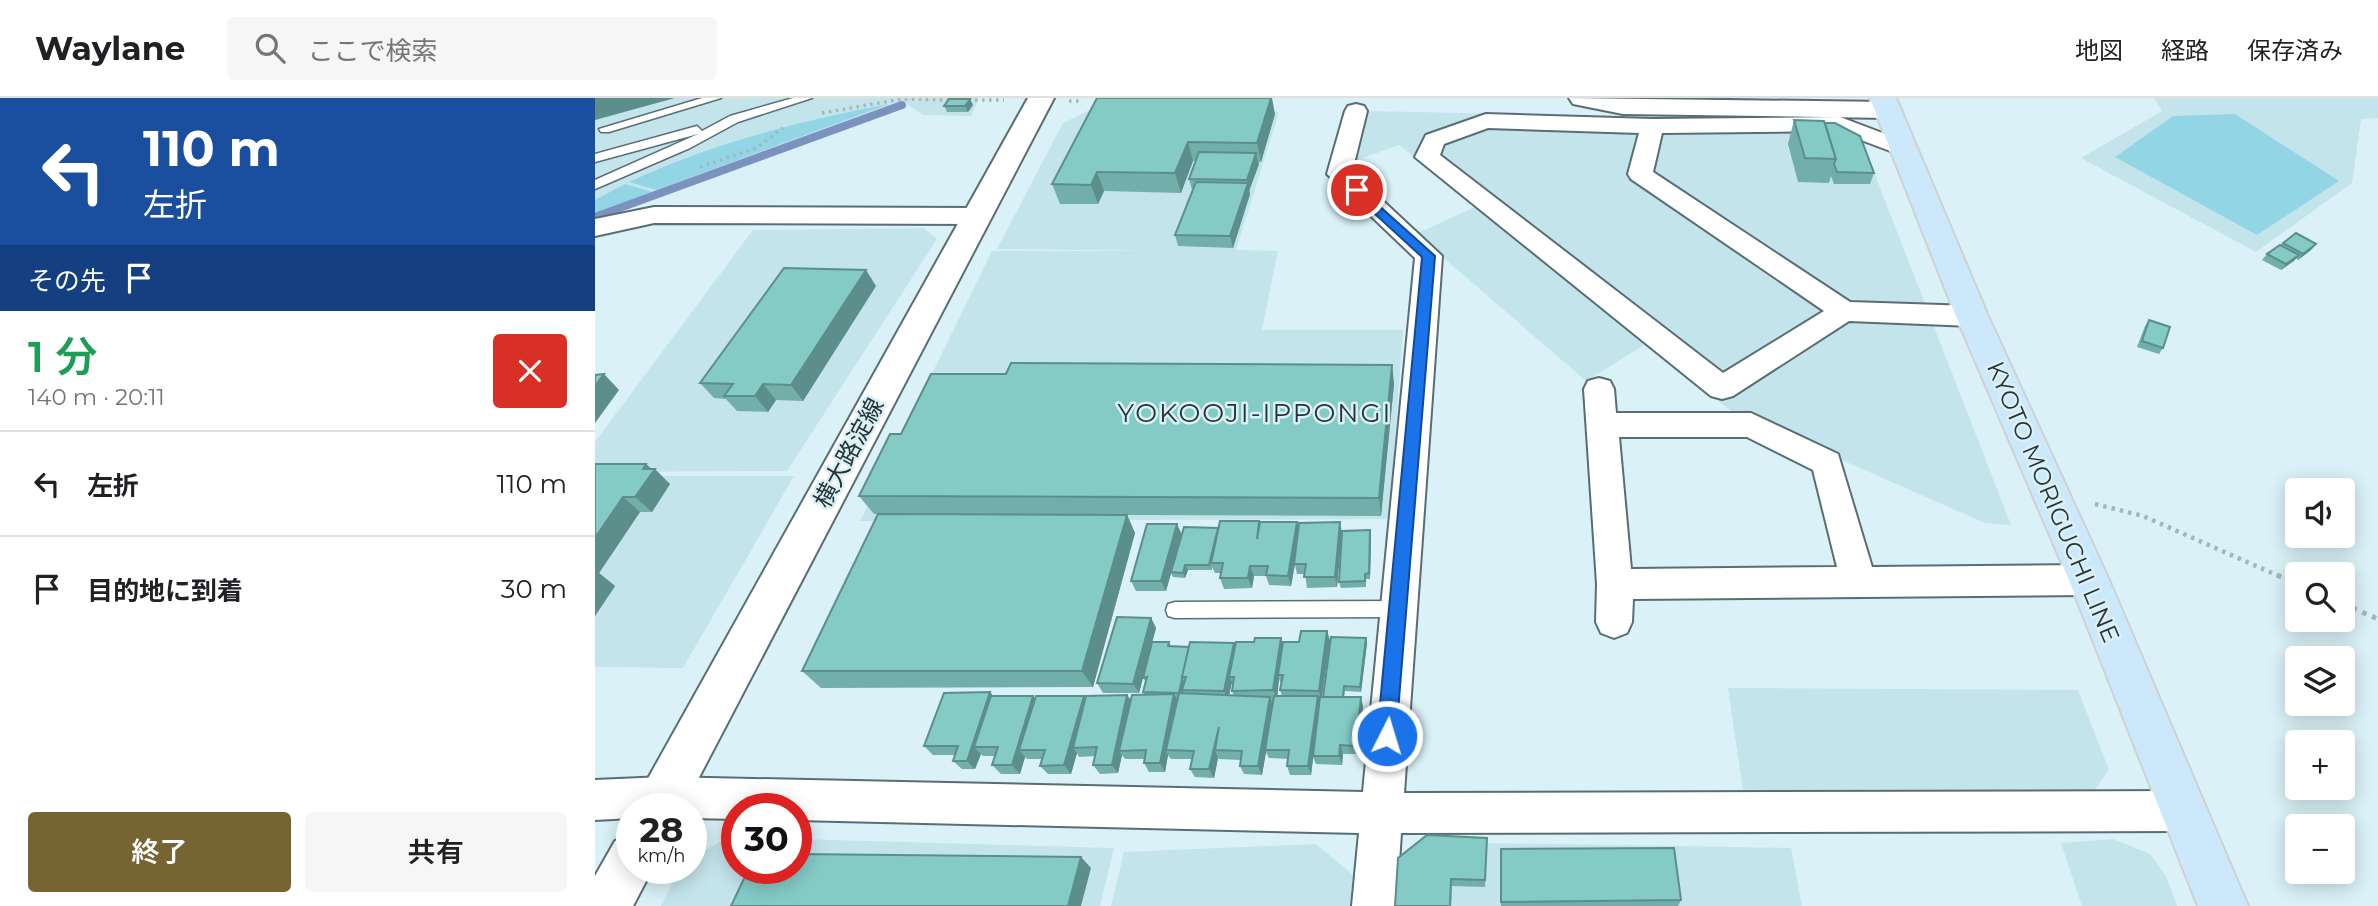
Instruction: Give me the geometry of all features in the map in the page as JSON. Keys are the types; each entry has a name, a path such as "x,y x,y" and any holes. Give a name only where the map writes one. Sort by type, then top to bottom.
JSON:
{"main road":[{"name":"KYOTO MORIGUCHI LINE","path":"1885,104 1972,316 2089,580 2223,906"}],"street":[{"name":"横大路淀線","path":"666,793 1041,98"},
{"path":"1582,98 1623,106 1885,104"},
{"path":"1356,111 1339,174 1429,256 1374,906"},
{"path":"1844,311 1722,388 1427,157 1434,140 1486,121 1652,126 1840,124 1901,148"},
{"path":"1652,126 1640,174 1844,311 1972,316"},
{"path":"595,228 654,215 976,216"},
{"path":"1599,389 1615,584 1614,622"},
{"path":"1602,425 1751,425 1827,463 1858,582"},
{"path":"1615,584 2089,580"},
{"path":"595,800 616,801"},
{"path":"707,804 1380,813 2182,811"},
{"path":"606,906 618,884"}],"lane":[{"path":"605,129 715,98"},
{"path":"595,158 734,119 783,101 806,98"},
{"path":"595,184 686,145 734,119"},
{"path":"595,175 641,163"},
{"path":"1175,610 1398,610"}],"path":[{"path":"2055,505 2102,504 2143,516 2285,578"},
{"path":"2355,609 2378,619"}],"shaded area":[{"path":"595,98 979,98 971,116 923,115 903,101 595,216"},
{"path":"2154,98 2378,98 2378,118 2361,119 2352,183 2256,252 2081,158 2162,111"},
{"path":"889,104 657,190 629,182 692,156 757,135"},
{"path":"1098,106 1279,112 1236,250 1278,251 1262,330 1403,330 1389,519 860,521 992,251 1159,251 997,249 1063,123"},
{"path":"1368,111 1796,120 1863,144 2011,525 1985,523 1731,411 1646,344 1586,381 1416,234 1475,207 1399,145 1354,161"},
{"path":"2235,114 2339,181 2257,235 2115,157 2173,116"},
{"path":"625,184 652,192 595,214 595,200"},
{"path":"924,228 937,239 787,471 595,472 595,442 753,230"},
{"path":"595,476 794,476 683,668 595,667"},
{"path":"1728,688 2078,690 2109,770 2091,795 1743,791"},
{"path":"812,839 1114,848 1100,906 661,906 672,884 707,884 707,849 721,841 721,884 812,884"},
{"path":"2113,839 2150,854 2166,876 2177,906 2082,906 2061,843"},
{"path":"1426,842 1791,848 1802,906 1395,906"},
{"path":"1316,844 1353,875 1350,906 1111,906 1124,852"}],"building":[{"path":"1097,98 1271,98 1257,143 1188,142 1175,173 1097,172 1091,185 1052,184"},
{"path":"949,99 970,99 965,106 944,106"},
{"path":"1794,120 1824,121 1836,159 1805,158"},
{"path":"1825,123 1835,123 1860,136 1874,173 1837,172 1834,164 1836,159"},
{"path":"1199,152 1256,153 1247,180 1189,179"},
{"path":"1196,182 1248,183 1230,236 1175,235"},
{"path":"2296,233 2316,244 2303,254 2283,243"},
{"path":"2280,245 2299,255 2286,264 2267,254"},
{"path":"784,268 866,270 791,385 763,384 755,396 724,396 733,384 700,383"},
{"path":"2149,320 2170,327 2163,348 2142,341"},
{"path":"1011,363 1392,365 1379,498 859,496 890,434 901,434 931,374 1006,374"},
{"path":"604,374 595,386 595,375"},
{"path":"595,464 646,464 643,469 655,469 635,497 623,497 595,538"},
{"path":"878,514 1127,515 1082,671 802,671"},
{"path":"1220,521 1259,521 1257,539 1260,522 1297,522 1288,576 1266,575 1268,566 1250,566 1248,578 1220,578 1223,563 1211,563"},
{"path":"1340,522 1335,577 1304,577 1306,564 1294,564 1299,523"},
{"path":"1147,524 1177,524 1161,581 1131,581"},
{"path":"1184,527 1218,528 1209,565 1185,565 1183,573 1171,572"},
{"path":"1370,530 1369,573 1365,574 1365,581 1339,582 1342,531"},
{"path":"1117,617 1151,618 1133,684 1097,683"},
{"path":"1301,631 1327,631 1319,691 1280,690 1283,675 1278,675 1283,642 1299,642"},
{"path":"1331,637 1366,638 1360,687 1344,686 1343,697 1323,697"},
{"path":"1255,638 1281,638 1273,690 1232,691 1234,677 1229,677 1236,642 1254,642"},
{"path":"1152,642 1169,642 1168,646 1189,647 1179,693 1143,692 1147,677 1143,678"},
{"path":"1190,642 1234,643 1224,691 1182,690 1186,677 1182,677"},
{"path":"990,692 967,761 953,761 958,746 924,746 944,693"},
{"path":"1179,693 1270,697 1258,766 1240,766 1242,751 1215,750 1219,727 1209,769 1190,769 1194,751 1166,750"},
{"path":"1174,694 1160,763 1144,763 1146,750 1119,751 1132,695"},
{"path":"1127,695 1112,765 1093,765 1097,747 1073,748 1086,696"},
{"path":"991,696 1033,696 1012,765 992,765 998,747 974,747"},
{"path":"1036,696 1084,696 1064,765 1040,766 1045,750 1019,750"},
{"path":"1274,696 1318,696 1308,766 1287,766 1289,750 1265,750"},
{"path":"1320,697 1361,697 1356,746 1340,745 1339,756 1313,756"},
{"path":"1427,835 1487,838 1485,880 1451,879 1450,906 1395,906 1398,858"},
{"path":"1674,848 1681,900 1501,902 1501,849"},
{"path":"812,854 1081,857 1068,906 731,906 741,884 812,884"}],"waterway":[{"path":"595,217 902,105"}],"district":[{"name":"YOKOOJI-IPPONGI","path":"1255,413"}],"route":[{"path":"1357,190 1429,256 1387,736"}]}
